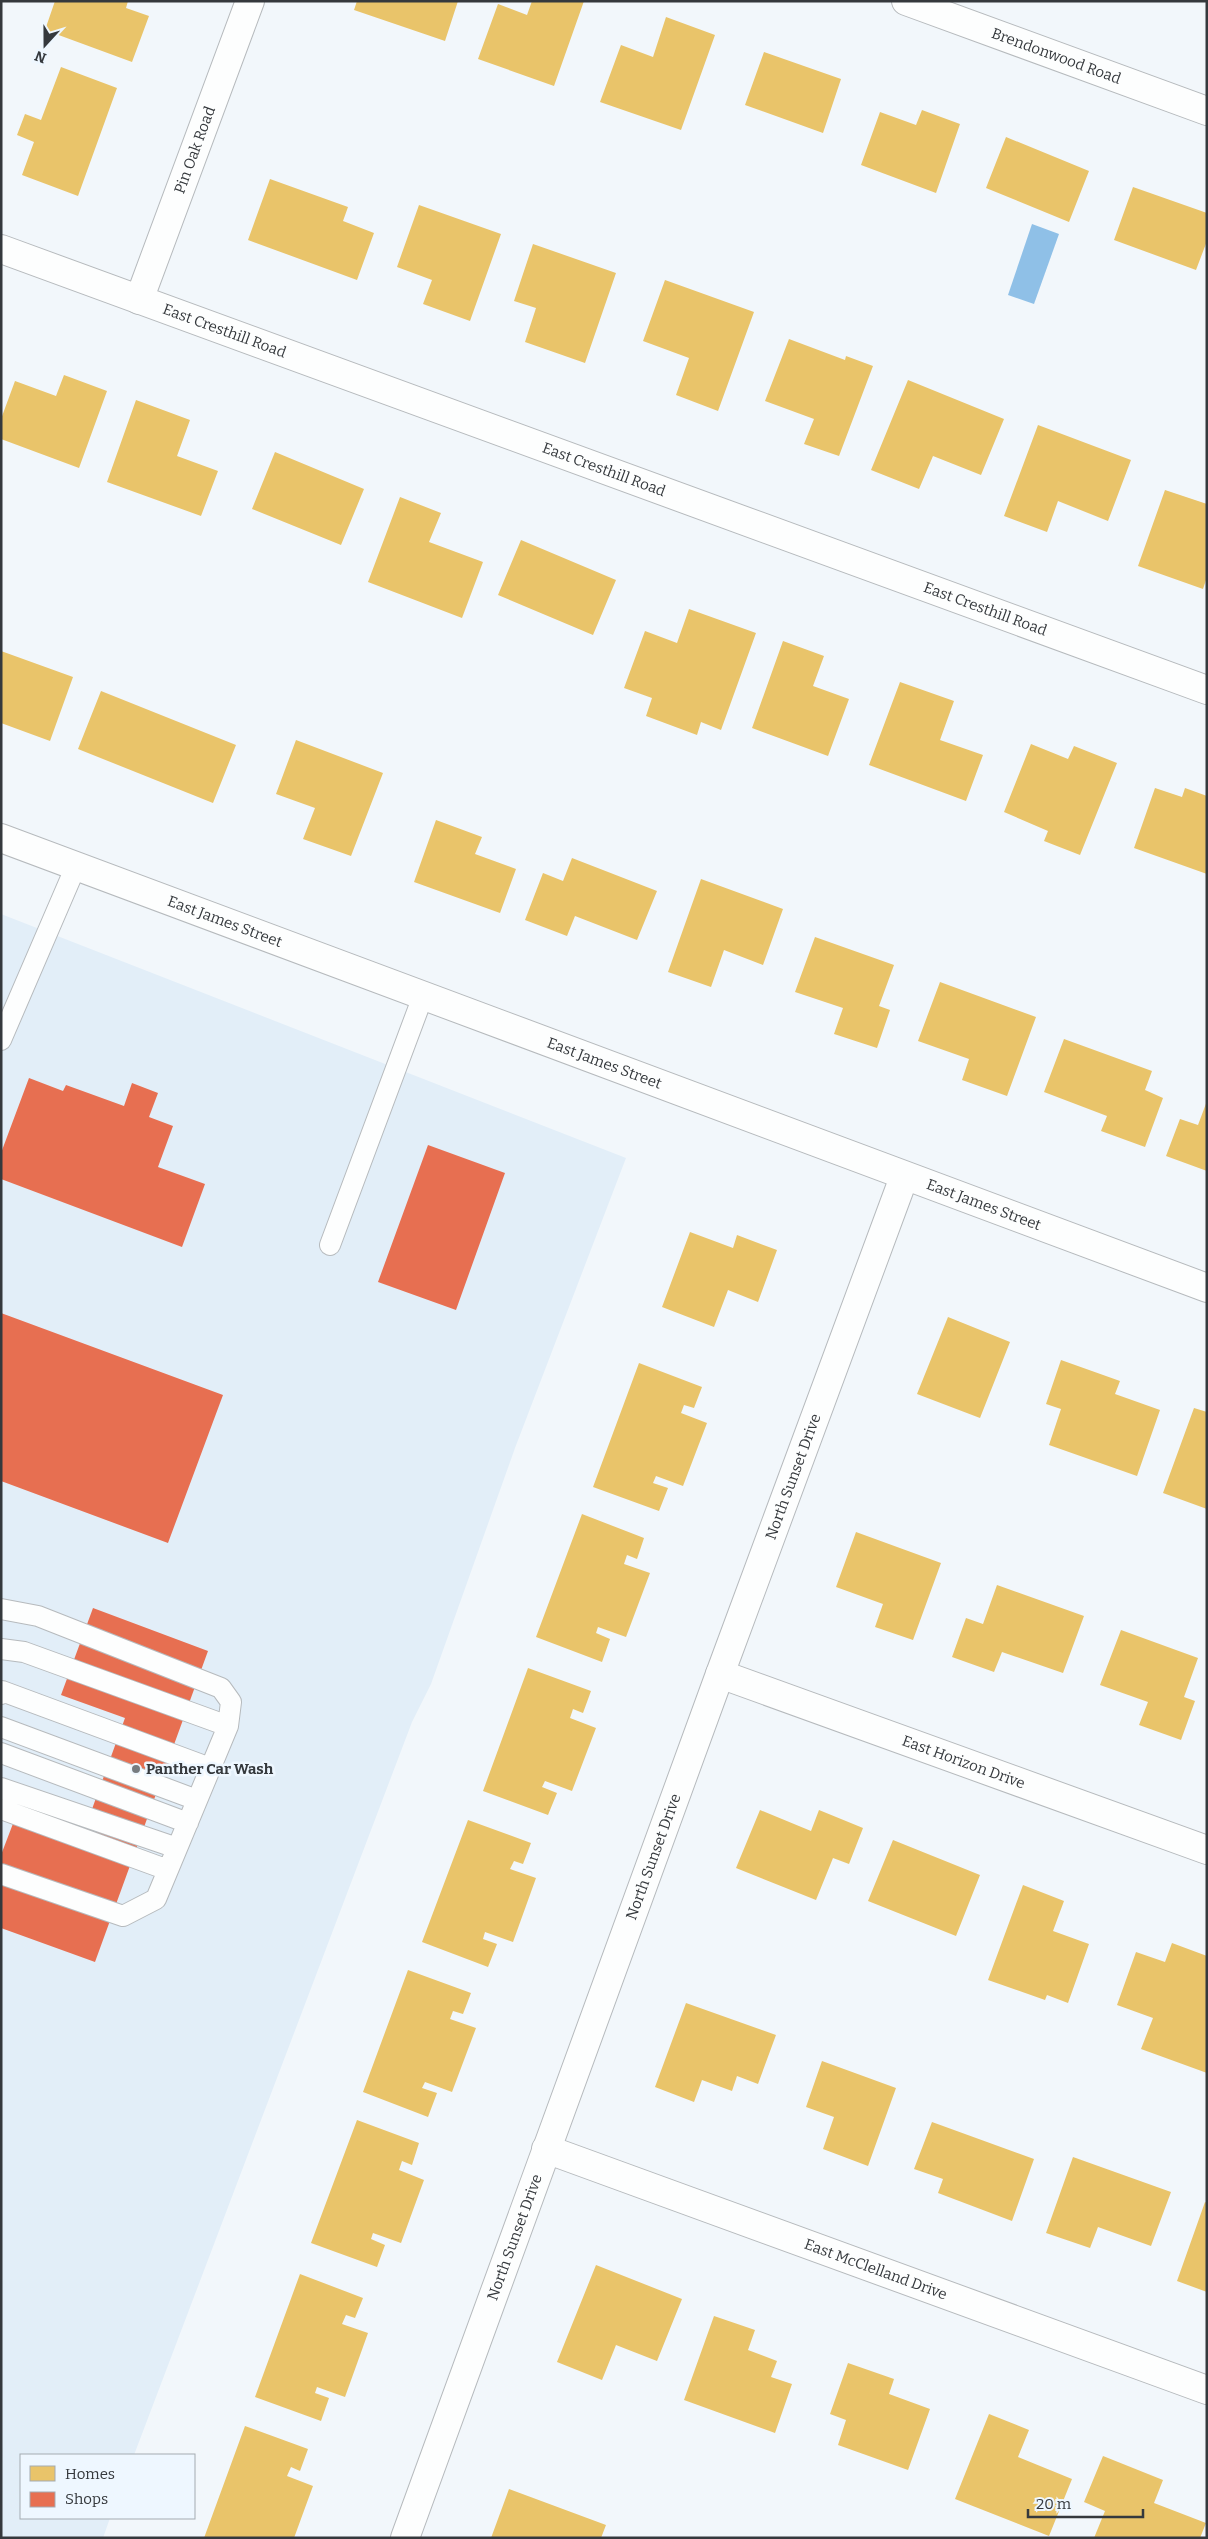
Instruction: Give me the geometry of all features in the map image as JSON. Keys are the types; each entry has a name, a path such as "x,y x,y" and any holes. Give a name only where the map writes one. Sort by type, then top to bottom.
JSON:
{"street":[{"name":"Pin Oak Road","path":"139,300 250,1"},
{"name":"Brendonwood Road","path":"906,1 1207,111"},
{"name":"East Cresthill Road","path":"1,249 1207,690"},
{"name":"East James Street","path":"1,838 904,1177 1207,1288"},
{"name":"North Sunset Drive","path":"405,2538 720,1674 904,1177"},
{"name":"East Horizon Drive","path":"720,1674 1207,1850"},
{"name":"East McClelland Drive","path":"546,2149 1207,2390"}],"lane":[{"path":"1,1040 76,866"},
{"path":"330,1245 423,996"},
{"path":"1,1609 38,1616 221,1688 231,1702 228,1726 156,1899 124,1916 1,1874"},
{"path":"1,1649 24,1652 228,1726"},
{"path":"1,1694 2,1691 210,1768"},
{"path":"1,1727 197,1800"},
{"path":"1,1753 188,1823"},
{"path":"1,1788 177,1848"},
{"path":"1,1810 168,1870"}],"shaded area":[{"path":"1,914 626,1158 515,1448 431,1684 412,1722 134,2454 20,2454 20,2519 110,2519 103,2538 1,2538"}],"water":[{"path":"1032,224 1059,234 1034,304 1008,295"}],"building: Homes":[{"path":"55,1 128,1 126,8 149,16 132,62 45,30"},
{"path":"357,1 458,1 445,41 354,10"},
{"path":"532,1 584,1 554,86 478,59 498,4 527,15"},
{"path":"666,17 715,35 681,130 600,102 621,45 653,57"},
{"path":"764,52 841,79 823,133 745,105"},
{"path":"61,67 117,88 78,196 22,175 34,142 17,135 25,114 41,120"},
{"path":"922,110 960,124 936,193 861,165 880,112 916,125"},
{"path":"1006,137 1089,171 1069,222 986,188"},
{"path":"270,179 348,207 343,221 374,233 357,280 248,240"},
{"path":"1133,187 1207,213 1207,241 1196,270 1114,240"},
{"path":"419,205 501,234 470,321 423,304 432,280 397,267"},
{"path":"533,244 616,273 585,363 525,342 536,308 514,301"},
{"path":"665,280 754,312 718,411 676,395 689,358 643,341"},
{"path":"789,339 845,360 846,356 873,366 839,456 804,444 814,419 765,401"},
{"path":"64,375 107,391 79,468 1,439 1,419 15,381 56,396"},
{"path":"908,380 1004,419 981,475 933,456 919,489 871,470"},
{"path":"136,400 190,420 177,456 218,471 201,516 107,482"},
{"path":"1038,425 1131,460 1108,521 1058,501 1047,532 1004,516"},
{"path":"275,452 364,489 341,545 252,509"},
{"path":"1165,490 1207,504 1207,577 1203,589 1138,566"},
{"path":"400,497 441,513 429,542 483,562 462,618 368,582"},
{"path":"521,540 616,580 593,635 498,595"},
{"path":"689,609 756,633 721,730 701,722 697,735 646,716 652,698 624,688 645,631 677,643"},
{"path":"783,641 824,656 813,686 849,699 828,756 752,728"},
{"path":"1,651 73,677 50,741 1,723"},
{"path":"900,682 954,701 940,740 983,755 966,801 869,765"},
{"path":"101,691 236,745 213,803 78,749"},
{"path":"296,740 383,773 351,856 303,839 315,808 276,794"},
{"path":"1031,744 1068,759 1074,746 1117,763 1080,855 1044,841 1048,831 1004,812"},
{"path":"1155,788 1182,797 1185,788 1207,796 1207,874 1134,848"},
{"path":"436,820 482,837 475,854 516,869 500,913 414,882"},
{"path":"572,858 657,891 637,940 575,916 567,936 525,920 543,873 563,881"},
{"path":"701,879 783,909 763,965 724,950 711,987 668,972"},
{"path":"815,937 894,965 879,1006 890,1010 877,1048 834,1034 843,1008 795,992"},
{"path":"940,982 1036,1017 1007,1096 962,1080 969,1059 918,1041"},
{"path":"1064,1039 1152,1071 1145,1090 1163,1098 1145,1147 1101,1131 1107,1116 1044,1092"},
{"path":"1207,1101 1207,1171 1166,1156 1180,1119 1198,1125"},
{"path":"690,1232 733,1248 737,1235 777,1250 758,1302 728,1290 714,1327 662,1307"},
{"path":"948,1317 1010,1342 980,1418 917,1394"},
{"path":"1061,1360 1120,1381 1115,1394 1160,1410 1137,1476 1049,1445 1061,1409 1046,1404"},
{"path":"639,1363 702,1387 694,1408 684,1405 681,1413 707,1423 683,1486 656,1476 653,1483 668,1488 659,1511 593,1487"},
{"path":"1194,1408 1207,1412 1207,1509 1163,1493"},
{"path":"582,1514 644,1538 637,1559 627,1555 624,1564 650,1573 626,1637 598,1627 596,1633 610,1639 602,1662 536,1637"},
{"path":"856,1532 941,1563 913,1640 875,1627 883,1604 836,1587"},
{"path":"997,1585 1084,1616 1063,1673 1002,1652 994,1672 952,1657 966,1618 983,1624"},
{"path":"1121,1630 1198,1658 1184,1697 1195,1701 1181,1740 1139,1725 1148,1702 1100,1685"},
{"path":"528,1668 591,1691 583,1713 573,1709 570,1718 596,1728 572,1791 545,1781 542,1787 557,1793 548,1815 483,1791"},
{"path":"760,1810 811,1831 819,1810 863,1828 849,1864 833,1858 816,1900 736,1868"},
{"path":"468,1820 531,1843 523,1864 514,1861 510,1869 536,1878 513,1942 485,1932 483,1939 497,1944 488,1967 422,1942"},
{"path":"893,1840 980,1875 956,1936 868,1901"},
{"path":"1023,1885 1064,1901 1053,1931 1089,1944 1068,2003 1047,1995 1045,2000 988,1980"},
{"path":"1172,1943 1207,1956 1207,2073 1141,2049 1153,2018 1117,2005 1136,1952 1165,1962"},
{"path":"408,1970 471,1993 463,2014 453,2011 450,2019 476,2028 452,2092 425,2082 422,2088 437,2093 428,2117 363,2092"},
{"path":"686,2003 776,2035 758,2084 737,2076 732,2091 702,2080 694,2102 655,2087"},
{"path":"822,2061 896,2088 868,2166 823,2149 834,2117 806,2107"},
{"path":"357,2120 419,2143 412,2165 402,2161 399,2170 424,2180 401,2243 373,2233 371,2239 385,2245 377,2267 311,2243"},
{"path":"932,2122 1034,2159 1012,2221 938,2193 943,2179 914,2169"},
{"path":"1073,2157 1171,2192 1151,2246 1098,2227 1090,2248 1046,2233"},
{"path":"1205,2202 1207,2203 1207,2292 1177,2281"},
{"path":"596,2265 682,2299 657,2361 616,2345 602,2380 557,2362"},
{"path":"300,2274 363,2298 355,2318 346,2315 342,2324 368,2333 345,2397 317,2387 315,2393 329,2398 321,2421 255,2397"},
{"path":"714,2316 755,2330 748,2350 777,2361 771,2377 792,2384 775,2433 684,2400"},
{"path":"848,2363 894,2379 889,2394 930,2409 908,2470 838,2445 846,2420 830,2414"},
{"path":"989,2414 1029,2430 1018,2457 1072,2479 1049,2536 955,2499"},
{"path":"245,2426 308,2449 300,2471 291,2467 287,2476 313,2486 294,2538 204,2538"},
{"path":"1103,2456 1163,2480 1154,2503 1206,2523 1200,2538 1094,2538 1105,2511 1084,2502"},
{"path":"509,2489 606,2525 601,2538 491,2538"}],"building: Shops":[{"path":"29,1078 63,1091 66,1085 124,1106 132,1083 158,1093 149,1117 173,1126 158,1167 205,1184 182,1247 1,1179 1,1153"},
{"path":"428,1145 505,1173 456,1310 378,1282"},
{"path":"1,1313 223,1395 168,1543 1,1481"},
{"name":"Panther Car Wash","path":"93,1608 208,1651 95,1962 1,1928 1,1855 14,1821 79,1845 125,1718 61,1695"}],"place":[{"name":"Panther Car Wash","path":"136,1769"}]}
